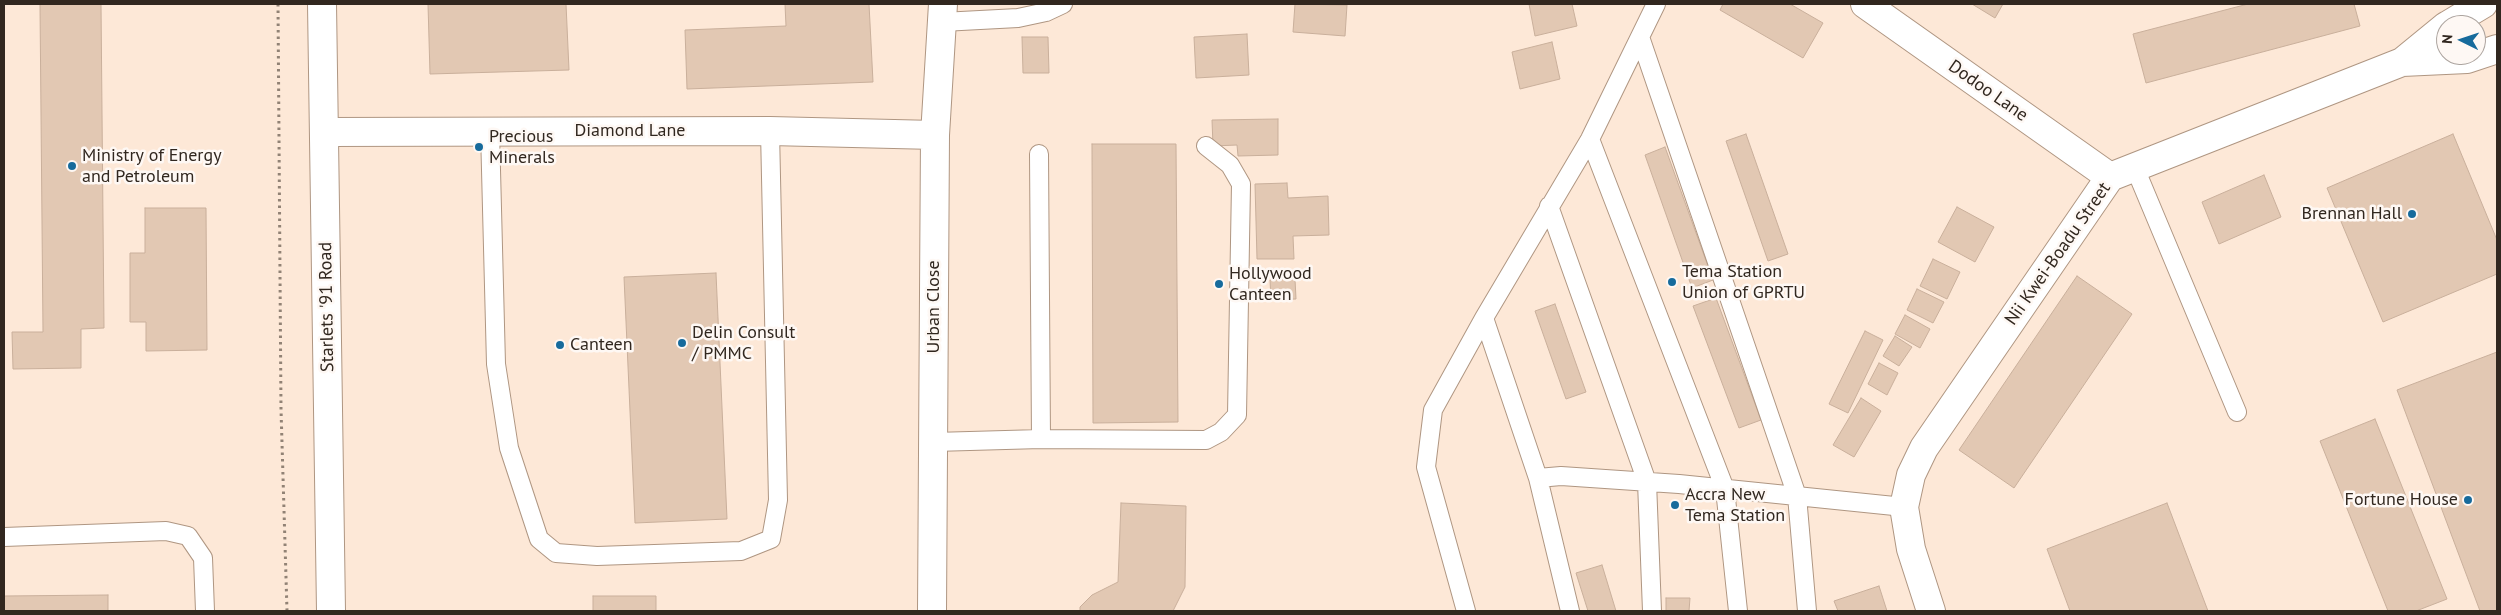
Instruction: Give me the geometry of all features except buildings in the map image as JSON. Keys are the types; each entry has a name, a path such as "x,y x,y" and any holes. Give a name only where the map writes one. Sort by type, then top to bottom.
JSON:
{"street":[{"name":"Starlets '91 Road","path":"322,4 331,611"},
{"name":"Dodoo Lane","path":"1865,4 2110,177"},
{"name":"Nii Kwei-Boadu Street","path":"2460,15 2483,4"},
{"name":"Urban Close","path":"932,611 935,135 942,13"},
{"name":"Nii Kwei-Boadu Street","path":"2402,62 2436,32"},
{"name":"Nii Kwei-Boadu Street","path":"1931,611 1911,548 1904,507 1911,475 1924,448 2110,177 2402,62 2436,59"},
{"name":"Diamond Lane","path":"324,132 770,131 935,135"}],"lane":[{"path":"942,13 1018,18 1046,12 1064,4"},
{"path":"1466,611 1426,467 1433,410 1484,318 1590,139 1656,4"},
{"path":"1640,37 1797,496 1806,611"},
{"path":"490,131 496,364 509,448 539,539 556,553 597,556 741,551 771,539 778,500 770,131"},
{"path":"1590,139 1725,489 1738,611"},
{"path":"934,442 1041,439 1206,440 1221,432 1237,415 1241,184 1230,164 1206,146"},
{"path":"1039,154 1041,439"},
{"path":"2135,168 2237,412"},
{"path":"1549,206 1647,482 1652,611"},
{"path":"1484,318 1538,478 1570,611"},
{"path":"1538,478 1561,476 1647,482 1904,507"},
{"path":"4,537 166,530 188,536 203,558 205,611"}],"path":[{"path":"278,4 281,409 287,611"}],"place":[{"name":"Precious Minerals","path":"479,147"},
{"name":"Ministry of Energy and Petroleum","path":"72,166"},
{"name":"Brennan Hall","path":"2412,214"},
{"name":"Tema Station Union of GPRTU","path":"1672,282"},
{"name":"Hollywood Canteen","path":"1219,284"},
{"name":"Delin Consult / PMMC","path":"682,343"},
{"name":"Canteen","path":"560,345"},
{"name":"Fortune House","path":"2468,500"},
{"name":"Accra New Tema Station","path":"1675,505"}]}
